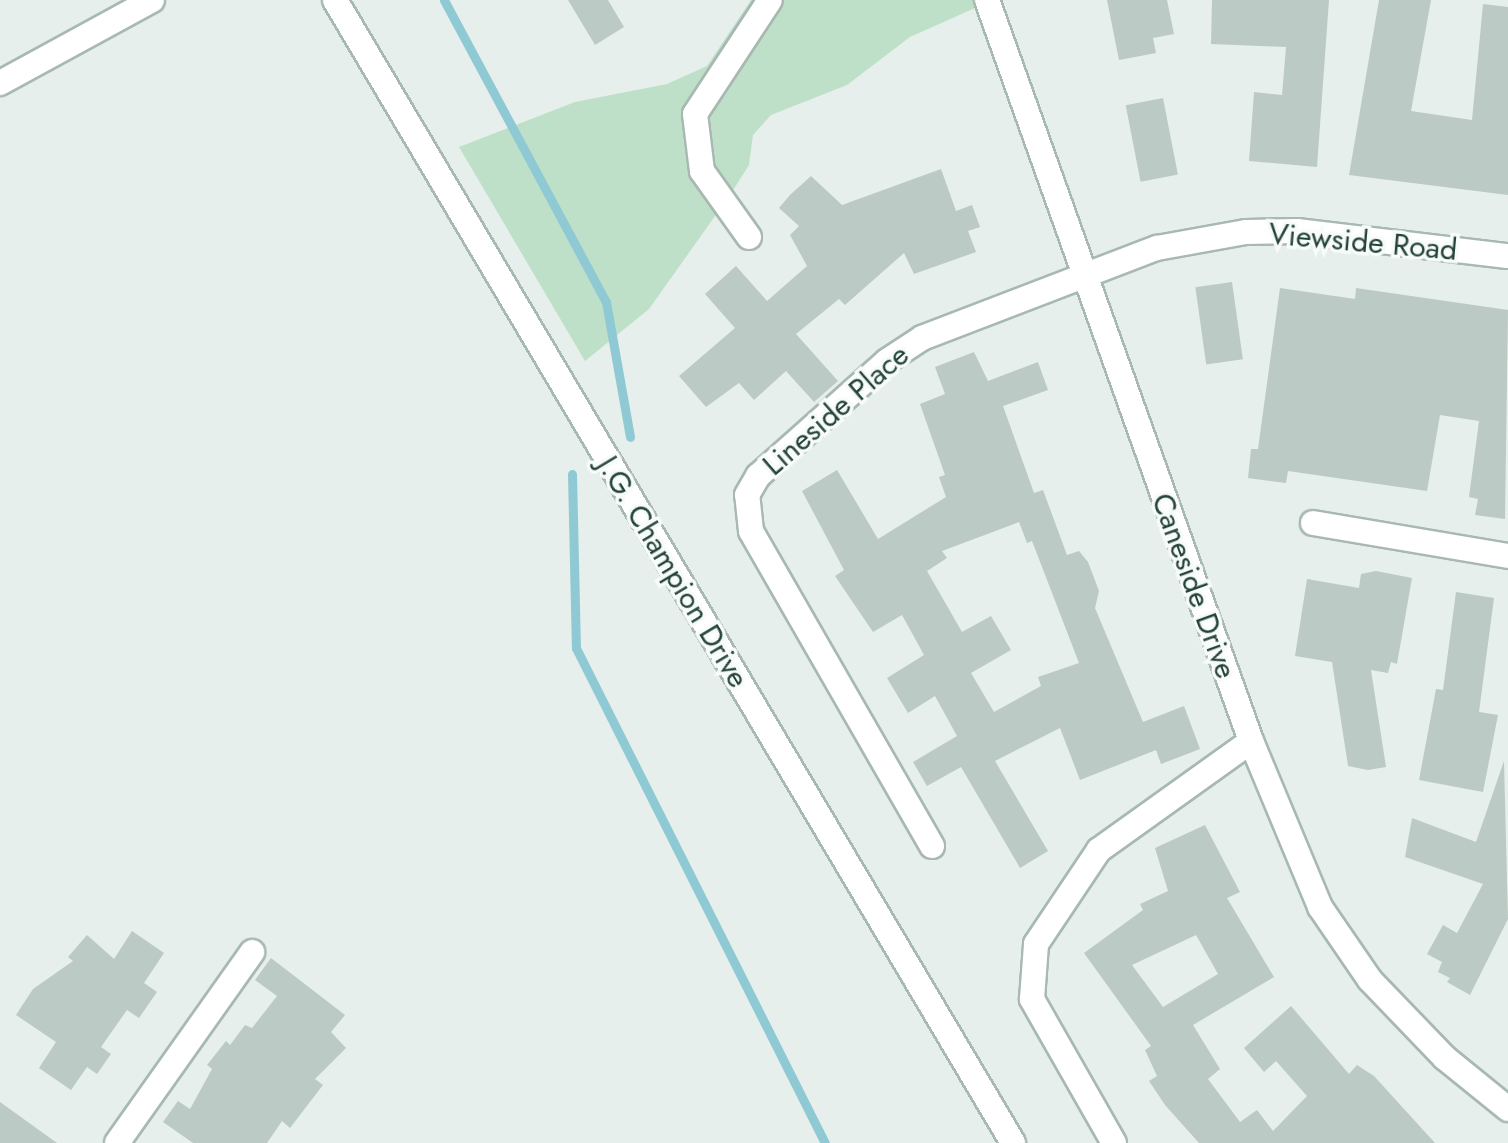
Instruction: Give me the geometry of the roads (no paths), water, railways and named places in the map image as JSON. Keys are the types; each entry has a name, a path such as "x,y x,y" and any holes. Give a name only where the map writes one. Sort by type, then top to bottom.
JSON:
{"street":[{"path":"0,83 152,0"},
{"name":"J.G. Champion Drive","path":"335,0 1013,1143"},
{"path":"749,237 702,171 695,114 770,0"},
{"name":"Caneside Drive","path":"987,0 1082,279 1251,741 1320,907 1370,980 1445,1058 1508,1109"},
{"name":"Viewside Road","path":"1082,279 1157,248 1246,232 1297,231 1508,256"},
{"name":"Lineside Place","path":"932,846 751,531 747,495 775,459 922,338 1082,279"},
{"path":"1313,523 1508,556"},
{"path":"1114,1143 1032,999 1036,944 1099,850 1251,741"},
{"path":"117,1143 252,952"}],"waterway":[{"path":"444,0 606,302 630,437"},
{"path":"572,474 576,648 825,1143"}]}
